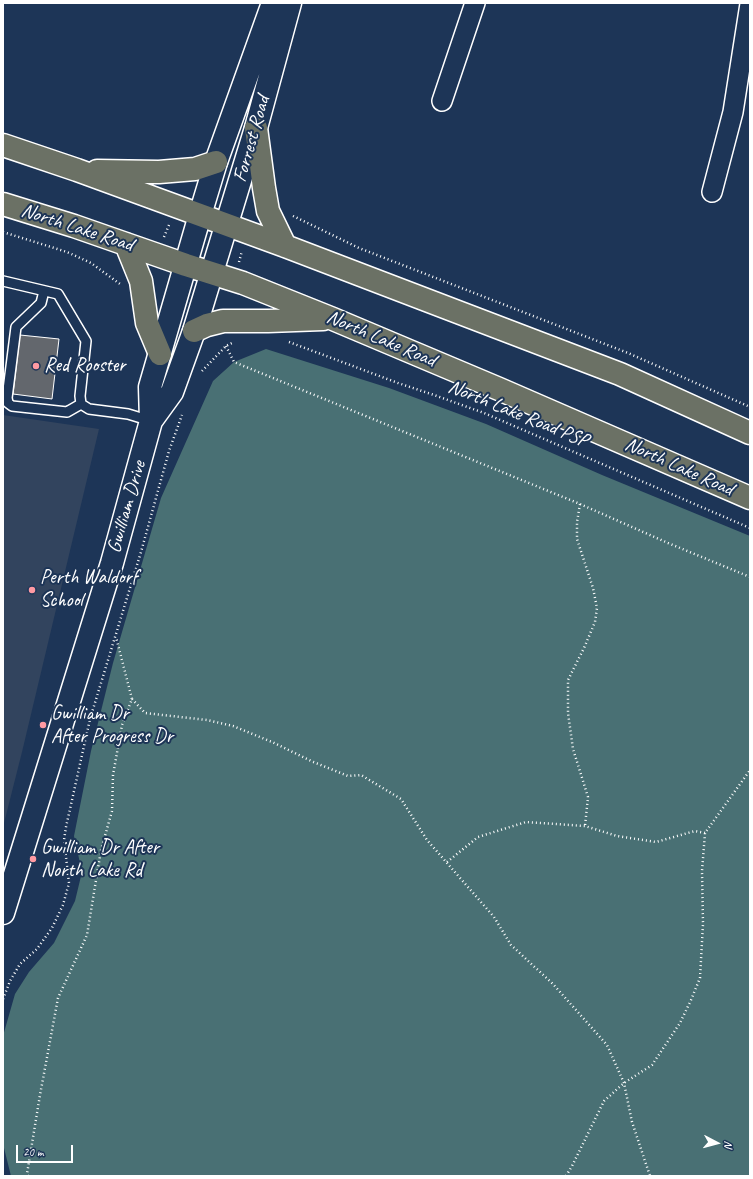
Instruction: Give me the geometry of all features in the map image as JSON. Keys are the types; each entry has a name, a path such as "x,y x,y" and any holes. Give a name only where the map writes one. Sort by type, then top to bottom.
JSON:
{"main road":[{"path":"256,128 268,211 285,246"},
{"path":"3,146 77,170 248,232 620,374 750,433"},
{"path":"77,170 159,172 195,169 216,162"},
{"name":"North Lake Road","path":"3,204 74,226 233,280 333,319 750,498"},
{"path":"126,244 141,281 147,323 160,354"},
{"path":"194,331 223,320 268,321 333,319"}],"street":[{"name":"Forrest Road","path":"186,265 216,162 273,3"},
{"name":"Forrest Road","path":"212,273 256,128 290,3"},
{"path":"442,101 475,3"},
{"path":"712,192 732,112 750,4"},
{"name":"Gwilliam Drive","path":"3,913 112,563 151,421 150,387 186,265"},
{"name":"Gwilliam Drive","path":"151,421 172,392 194,331 212,273"}],"lane":[{"path":"3,282 58,294 86,341 80,396 82,404 89,409 128,414 151,421"},
{"path":"44,291 41,303 16,327 7,398 8,403 12,406 67,412 82,404"}],"path":[{"path":"158,255 166,231 177,206"},
{"path":"268,211 284,212 359,248 628,353 750,407"},
{"path":"3,232 66,252 91,263 119,284"},
{"path":"233,280 248,232"},
{"path":"201,373 226,346 240,340"},
{"name":"North Lake Road PSP","path":"285,341 484,413 750,528"},
{"path":"226,346 234,362 580,504 750,577"},
{"path":"3,999 10,981 20,964 37,949 52,928 65,898 69,883 64,840 90,719 141,552 168,451 183,412"},
{"path":"580,504 576,522 577,539 593,588 597,608 595,622 568,680 568,713 573,749 588,797 585,826"},
{"path":"115,636 132,699 145,713 207,720 233,726 348,776 361,775 401,799 427,840 494,917 511,945 553,984 607,1045 624,1083 632,1122 650,1176"},
{"path":"28,1176 27,1174 40,1095 58,998 87,935 100,850 112,811 113,775 122,725 132,699"},
{"path":"566,1176 604,1101 624,1083 652,1065 680,1023 700,978 703,924 702,871 705,833 750,770"},
{"path":"447,862 478,837 526,822 585,826 617,836 656,842 695,831 705,833"}],"shaded area":[{"name":"Perth Waldorf School","path":"3,415 99,429 3,827"}],"green space":[{"path":"266,349 389,388 486,424 602,475 750,536 750,1176 11,1176 3,1144 3,1036 15,994 29,972 54,943 75,901 82,872 74,836 91,751 113,663 161,498 213,381 234,362"}],"building":[{"name":"Red Rooster","path":"20,335 59,339 52,399 13,394"}],"place":[{"name":"Red Rooster","path":"36,366"},
{"name":"Perth Waldorf School","path":"32,590"},
{"name":"Gwilliam Dr After Progress Dr","path":"43,725"},
{"name":"Gwilliam Dr After North Lake Rd","path":"33,859"}]}
